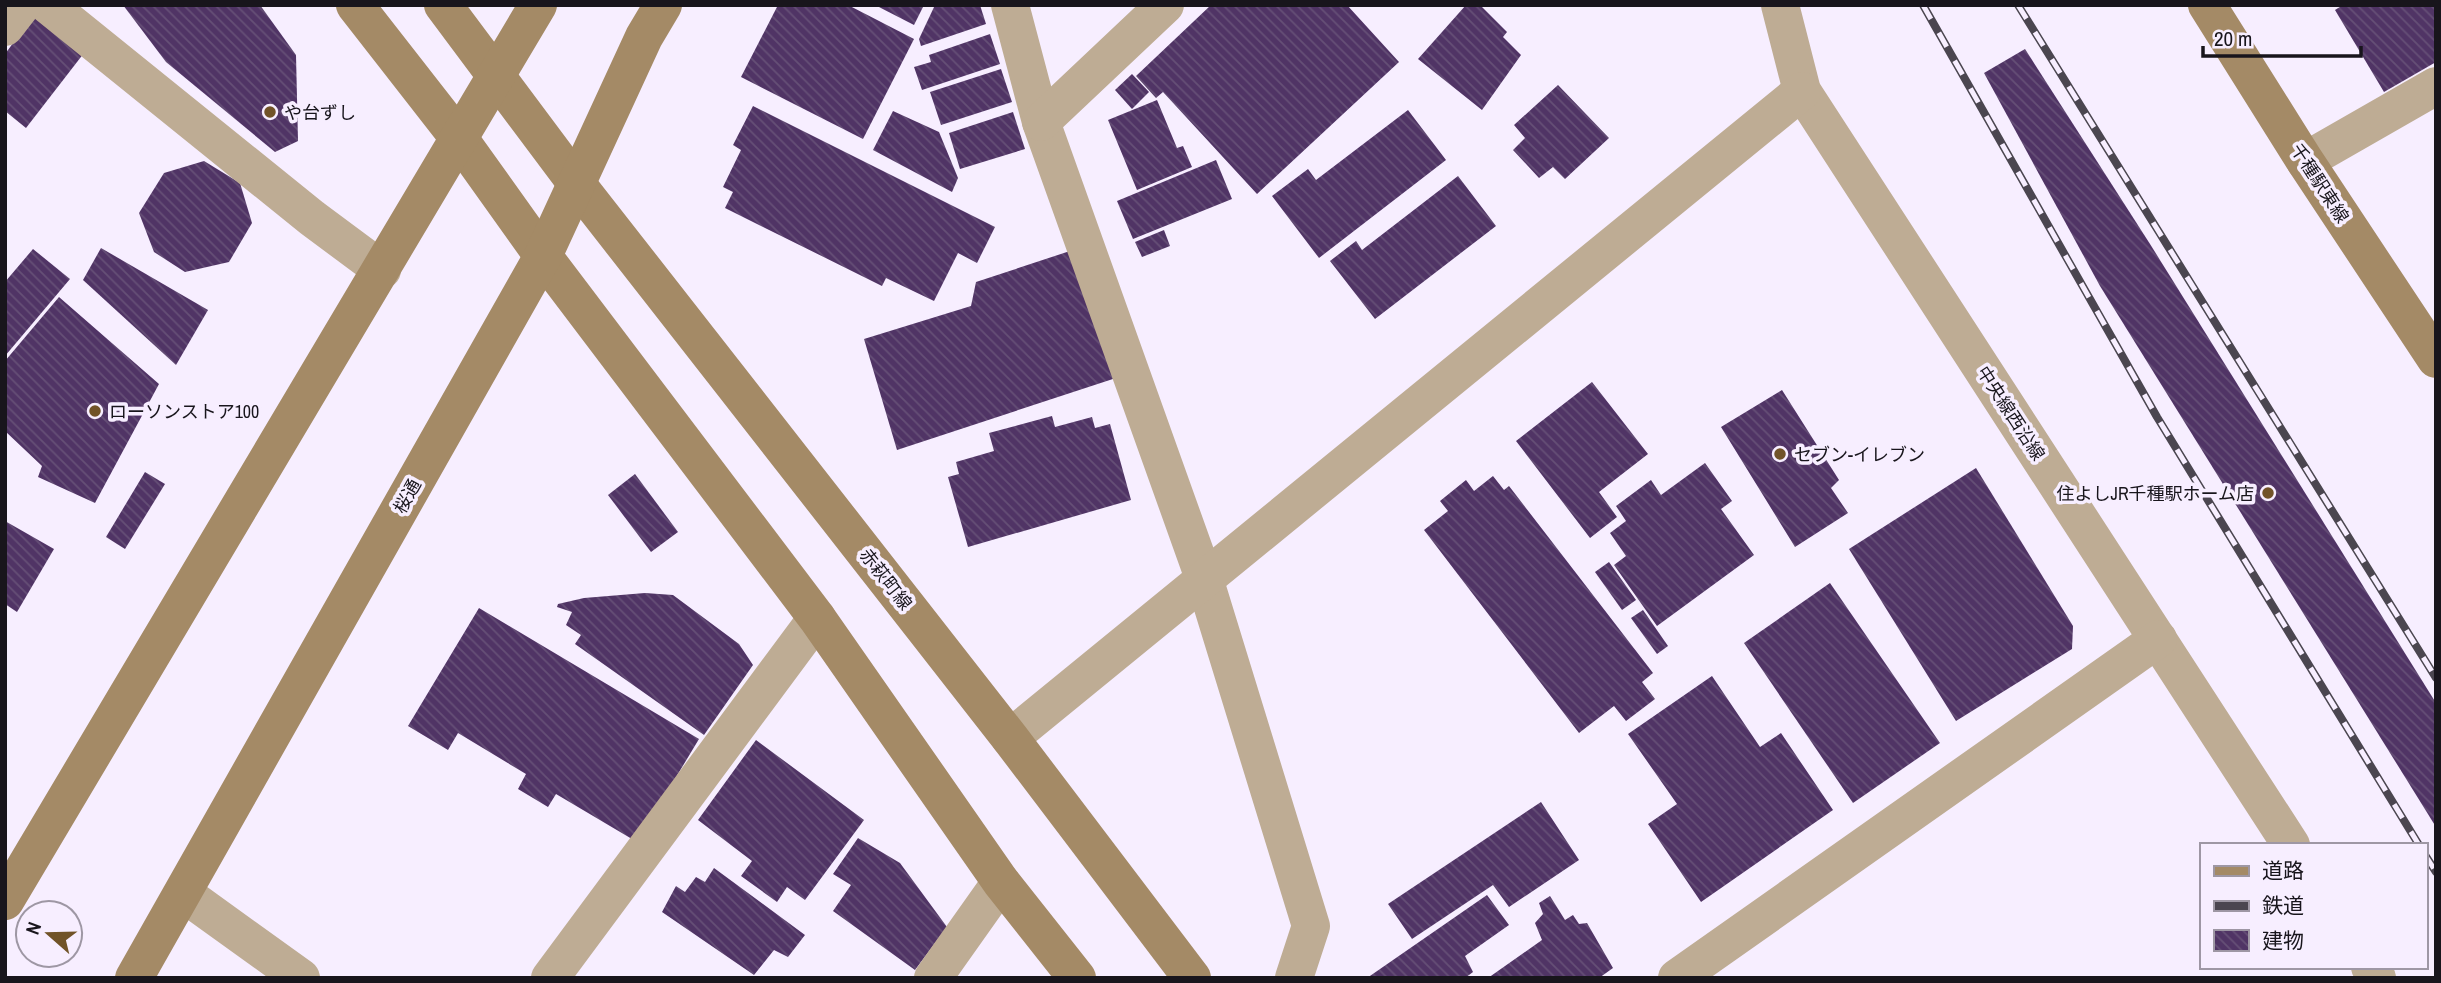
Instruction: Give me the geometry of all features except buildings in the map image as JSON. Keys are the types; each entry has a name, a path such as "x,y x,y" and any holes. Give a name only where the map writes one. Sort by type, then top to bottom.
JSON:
{"street":[{"path":"5,27 22,5"},
{"path":"48,5 312,218 382,270"},
{"path":"355,5 458,137 543,256 817,618 1000,882 1077,978"},
{"name":"赤萩町線","path":"443,5 576,183 1010,737 1192,978"},
{"path":"5,901 538,5"},
{"name":"桜通","path":"134,978 543,256 645,37 663,5"},
{"path":"1010,5 1041,122 1204,578 1311,926 1294,978"},
{"path":"1041,122 1165,5"},
{"name":"中央線西沿線","path":"1780,5 1802,91 2290,843"},
{"name":"千種駅東線","path":"2207,5 2422,342 2436,359"},
{"path":"2305,161 2436,86"},
{"path":"1010,737 1802,91"},
{"path":"550,978 817,618"},
{"path":"1677,978 2158,639"},
{"path":"933,978 1000,882"},
{"path":"183,893 301,978"}],"railway":[{"path":"1923,5 2157,417 2418,843"},
{"path":"2018,5 2436,678"},
{"path":"2427,858 2436,872"}],"place":[{"name":"や台ずし","path":"270,112"},
{"name":"ローソンストア100","path":"95,411"},
{"name":"セブン-イレブン","path":"1780,454"},
{"name":"住よしJR千種駅ホーム店","path":"2268,493"}]}
